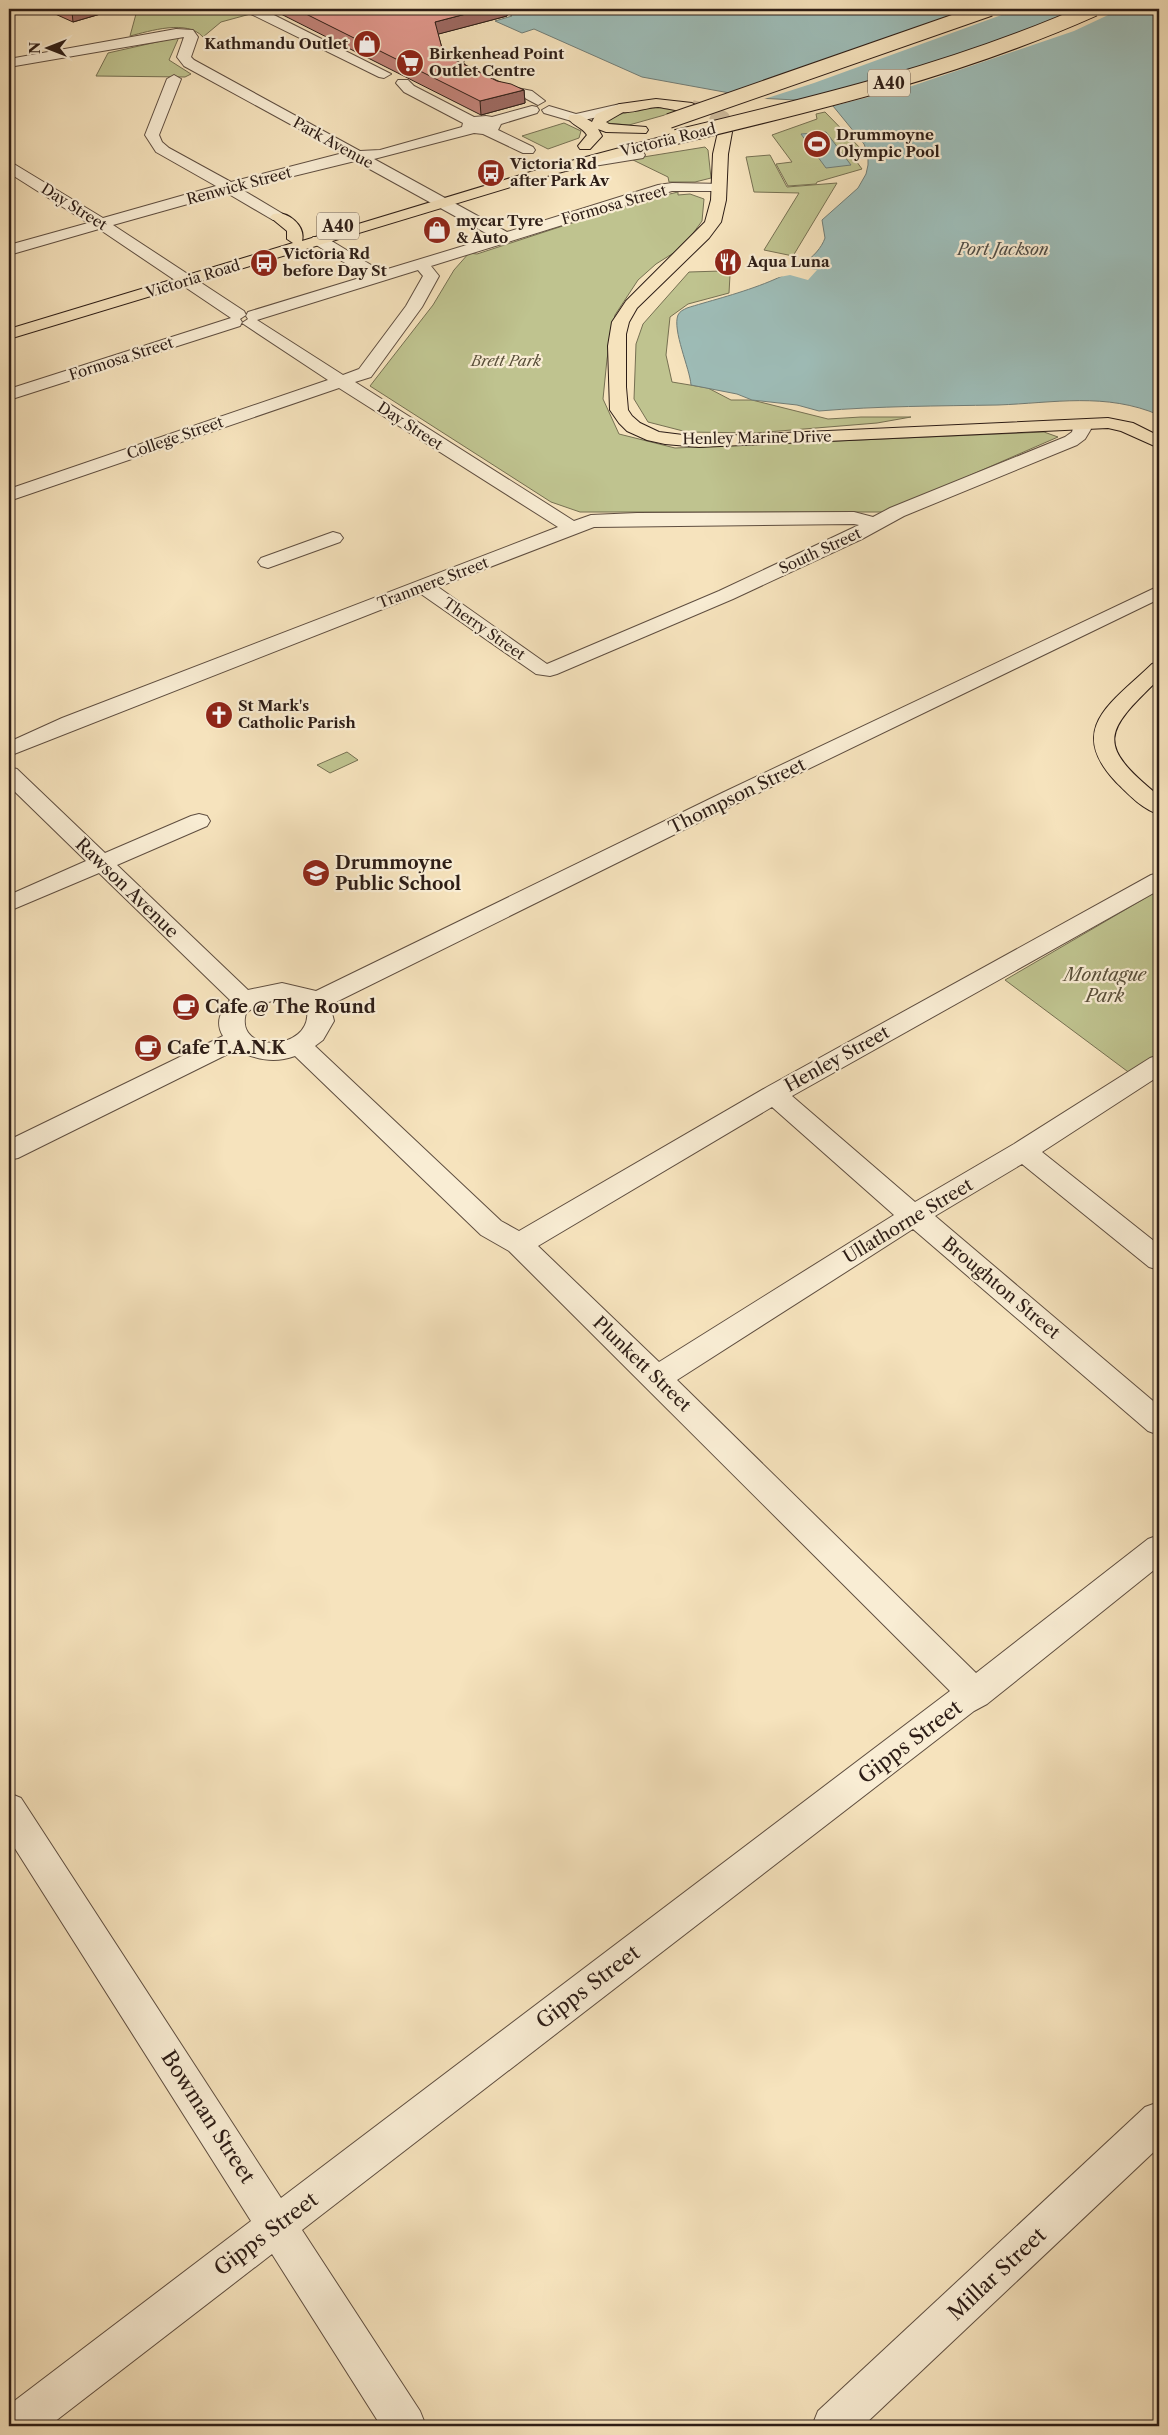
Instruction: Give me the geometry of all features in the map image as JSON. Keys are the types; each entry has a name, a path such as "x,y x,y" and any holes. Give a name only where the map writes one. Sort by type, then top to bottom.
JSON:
{"main road":[{"name":"Victoria Road","path":"9,325 319,240 655,126 990,9"},
{"name":"Victoria Road","path":"9,334 295,239 676,137 849,94 930,71 1023,39 1094,9"},
{"path":"655,126 606,128 598,123 601,117 620,108 656,103 692,106"},
{"path":"575,118 590,126 595,136 593,140 578,152"},
{"name":"Henley Marine Drive","path":"725,132 720,152 722,166 713,222 635,300 624,314 619,327 617,340 619,410 624,420 633,428 657,437 699,442 1081,424 1121,425 1159,443"},
{"path":"278,217 295,229 297,232 295,239"},
{"path":"1159,668 1113,714 1103,732 1103,742 1108,758 1119,773 1159,807"}],"street":[{"path":"252,9 384,74 399,73 407,75 410,80 403,83 409,89 471,125 482,120 528,150"},
{"name":"Park Avenue","path":"9,63 124,44 176,33 190,34 184,54 189,63 505,237"},
{"path":"459,55 456,64 461,70 503,90 527,94 543,107 575,118 620,108"},
{"path":"174,79 152,135 155,144 165,152 176,156 230,187 278,217"},
{"path":"489,126 543,107 595,114"},
{"name":"Renwick Street","path":"9,250 230,187 346,157 380,154 471,125"},
{"path":"594,162 638,155"},
{"name":"Day Street","path":"9,167 100,223 244,319 572,528"},
{"name":"Formosa Street","path":"9,395 244,319 658,190 672,187 719,187"},
{"path":"319,240 379,277"},
{"name":"College Street","path":"9,494 365,373 414,307 431,276 420,264"},
{"name":"South Street","path":"546,670 726,595 877,524 897,512 1071,441 1079,436 1082,429 1081,424"},
{"name":"Tranmere Street","path":"9,750 70,724 591,522 638,519 854,518 877,524"},
{"path":"268,562 333,538"},
{"name":"Therry Street","path":"424,587 546,670"},
{"name":"Thompson Street","path":"315,1002 730,798 1159,592"},
{"name":"Rawson Avenue","path":"9,774 245,1001"},
{"path":"9,904 199,821"},
{"name":"Henley Street","path":"519,1244 776,1093 1159,880"},
{"path":"282,991 306,996 315,1002 321,1011 322,1020 319,1030 311,1039 305,1051 259,1050 238,1040 232,1030 231,1020 236,1010 245,1001 256,995 282,991"},
{"path":"9,1151 238,1040"},
{"name":"Plunkett Street","path":"305,1051 491,1228 519,1244 657,1378 975,1694"},
{"name":"Ullathorne Street","path":"657,1378 914,1215 1023,1152 1159,1064"},
{"name":"Broughton Street","path":"776,1093 784,1104 1159,1423"},
{"path":"1023,1152 1159,1260"},
{"name":"Gipps Street","path":"16,2426 962,1701 975,1694 1159,1548"},
{"name":"Bowman Street","path":"9,1809 405,2426"},
{"name":"Millar Street","path":"833,2426 1159,2121"}],"green space":[{"path":"127,9 245,9 254,13 221,22 203,37 196,32 178,27 158,29 130,36 136,14 125,13"},
{"path":"179,37 169,60 191,74 185,77 96,76 108,53"},
{"path":"660,107 686,109 629,125 606,123 607,118 635,110"},
{"name":"Drummoyne Olympic Pool","path":"825,112 864,152 851,154 862,169 817,182 816,184 788,186 776,164 792,162 772,135 817,119 816,114"},
{"path":"564,123 581,131 579,138 548,149 522,136"},
{"path":"705,147 708,150 711,178 695,182 669,182 668,177 631,159"},
{"path":"770,155 787,187 837,183 793,256 764,250 799,193 754,192 746,157"},
{"name":"Brett Park","path":"678,192 678,195 690,194 704,199 702,221 683,247 656,264 638,280 615,315 607,359 603,399 619,434 675,448 1044,432 1058,437 886,512 580,512 551,502 370,386 433,305 454,270 469,253 477,254 633,203"},
{"path":"721,271 730,275 729,293 688,304 670,317 666,355 672,382 708,388 731,400 752,400 828,419 911,417 877,423 755,433 687,432 648,422 634,399 636,344 643,324 689,272"},
{"path":"347,752 358,760 330,773 317,765"},
{"name":"Montague Park","path":"1159,890 1159,1056 1131,1074 1005,980"}],"water":[{"name":"Port Jackson","path":"501,9 1159,9 1159,415 1119,403 1099,401 886,407 819,411 797,405 752,400 737,394 691,385 677,330 678,315 687,308 765,284 785,275 803,264 817,252 825,238 822,220 858,188 866,174 868,154 864,144 833,106 815,101 757,98 642,77 534,29 522,33 495,21 512,16"},
{"path":"826,132 851,165 826,168 801,134"}],"pier":[{"path":"974,9 1018,9 814,83 758,101 748,99"},
{"path":"1079,9 1121,9 1074,31 912,86 830,107 826,105 854,86 996,43"},
{"path":"794,266 817,270 808,280 790,275 769,279"}],"building":[{"path":"64,9 83,9 72,12"},
{"name":"Birkenhead Point Outlet Centre","path":"296,9 485,9 435,22 443,52 497,81 511,84 524,90 480,101"}],"tunnel":[{"path":"692,107 709,111 723,118 725,132"}],"place":[{"name":"Kathmandu Outlet","path":"367,44"},
{"name":"Birkenhead Point Outlet Centre","path":"410,63"},
{"name":"Drummoyne Olympic Pool","path":"817,144"},
{"name":"Victoria Rd after Park Av","path":"491,173"},
{"name":"mycar Tyre & Auto","path":"437,230"},
{"name":"Aqua Luna","path":"728,262"},
{"name":"Victoria Rd before Day St","path":"264,263"},
{"name":"St Mark's Catholic Parish","path":"219,715"},
{"name":"Drummoyne Public School","path":"316,873"},
{"name":"Cafe @ The Round","path":"186,1007"},
{"name":"Cafe T.A.N.K","path":"148,1048"}]}
